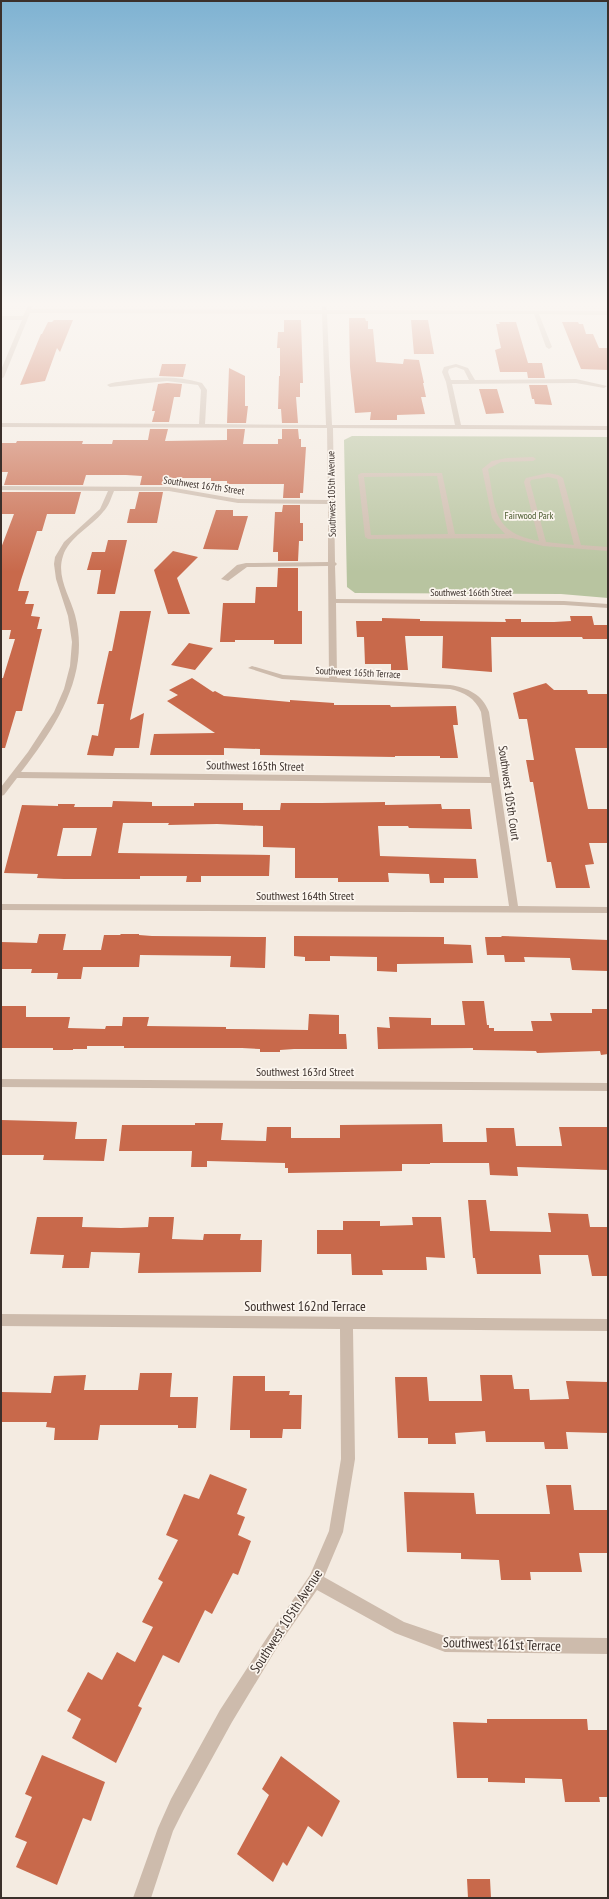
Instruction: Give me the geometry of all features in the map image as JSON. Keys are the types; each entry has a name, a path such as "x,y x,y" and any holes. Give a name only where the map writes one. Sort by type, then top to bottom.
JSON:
{"street":[{"path":"202,426 204,395"},
{"name":"Southwest 105th Avenue","path":"328,395 332,502 333,682"},
{"path":"452,395 458,427"},
{"path":"1,425 608,428"},
{"path":"511,536 498,524 485,469 489,463 497,461 533,459"},
{"path":"452,536 440,474 361,475 368,537 511,536 533,543 608,549"},
{"path":"543,544 527,482 528,480 548,474 555,475 560,478 578,547"},
{"name":"Southwest 167th Street","path":"1,488 175,489 229,500 253,502 332,502"},
{"path":"1,793 51,727 63,701 72,669 75,648 72,616 58,574 59,557 69,542 102,510 112,488"},
{"path":"225,579 240,567 246,565 332,564"},
{"name":"Southwest 166th Street","path":"333,601 564,603 608,606"},
{"name":"Southwest 165th Terrace","path":"252,668 282,677 333,682 439,686 463,690"},
{"name":"Southwest 105th Court","path":"463,690 479,700 483,705 514,909"},
{"name":"Southwest 165th Street","path":"16,775 495,780"},
{"name":"Southwest 164th Street","path":"1,907 608,910"},
{"name":"Southwest 163rd Street","path":"1,1082 608,1087"},
{"name":"Southwest 162nd Terrace","path":"1,1320 608,1325"},
{"name":"Southwest 105th Avenue","path":"142,1898 161,1841 177,1805 226,1716 272,1641 315,1580 336,1532 346,1474 348,1443 346,1322"},
{"name":"Southwest 161st Terrace","path":"315,1580 400,1628 445,1644 608,1646"}],"green space":[{"name":"Fairwood Park","path":"352,436 608,437 608,598 561,594 355,593 347,587 344,440"}],"building":[{"path":"156,395 180,395 180,397 174,397 169,422 152,422 155,411 152,411"},
{"path":"228,395 245,395 245,406 248,406 246,423 227,423"},
{"path":"278,395 300,395 300,397 296,397 298,423 282,423 281,409 278,409"},
{"path":"353,395 425,395 426,397 421,397 425,414 397,415 397,420 370,420 371,412 355,413"},
{"path":"481,395 499,395 504,413 486,414"},
{"path":"531,395 549,395 552,405 535,404 534,399 532,399"},
{"path":"150,429 168,429 165,441 227,440 227,429 245,429 243,444 278,444 278,439 282,439 282,429 298,429 299,439 301,439 301,447 306,447 303,493 300,493 300,498 283,498 284,484 227,484 227,481 211,481 211,478 165,478 164,485 140,485 142,476 126,475 86,475 83,485 4,485 8,472 1,472 1,443 16,443 17,441 83,441 82,444 112,444 113,440 148,440"},
{"path":"1,492 81,492 75,514 47,514 42,531 37,531 21,580 18,591 29,591 25,604 34,604 31,616 40,617 37,629 42,629 22,711 16,711 5,748 1,748 1,678 3,678 15,639 9,639 11,630 1,630 1,548 14,514 1,514"},
{"path":"139,492 163,492 157,523 127,523 130,509 135,509"},
{"path":"283,505 300,505 300,523 303,523 303,541 299,541 298,561 278,561 278,552 273,552 275,512 282,512"},
{"path":"216,510 233,510 233,516 248,516 238,550 203,549"},
{"path":"108,540 127,540 115,594 97,594 101,570 87,570 92,552 105,552"},
{"path":"173,551 198,557 177,578 190,614 168,614 154,570"},
{"path":"278,568 298,568 298,611 302,611 302,644 274,644 274,640 235,640 235,642 220,642 223,603 255,603 256,587 277,587"},
{"path":"120,611 151,611 130,720 144,713 139,748 115,748 113,756 87,755 92,735 98,736 104,704 97,704 109,651 112,651"},
{"path":"570,616 592,616 594,625 608,625 608,639 583,639 582,637 491,637 492,672 442,668 443,636 405,636 408,670 391,670 391,664 365,664 364,637 357,637 356,621 382,621 382,618 420,619 420,621 506,622 505,619 521,619 521,622 554,622 571,621"},
{"path":"189,643 213,648 195,670 171,665"},
{"path":"192,678 213,692 215,691 224,696 290,702 290,700 334,703 334,705 390,705 391,707 456,706 458,725 453,725 458,758 440,758 440,756 395,757 260,755 260,749 224,748 224,755 150,755 154,734 215,733 167,701 178,695 169,690"},
{"path":"546,683 554,690 587,690 588,694 608,694 608,748 575,748 588,809 608,809 608,843 589,843 594,864 585,865 590,888 556,888 551,862 547,862 533,782 530,782 526,760 534,760 527,719 519,719 513,693"},
{"path":"113,801 152,802 152,806 194,806 194,803 243,803 243,810 280,810 281,803 385,802 385,805 441,804 442,809 470,809 472,829 378,826 380,856 476,859 478,878 444,878 444,883 430,883 429,874 388,873 389,882 338,882 338,878 295,878 295,848 263,847 263,826 217,824 168,825 169,823 123,823 118,853 270,855 269,876 201,876 201,882 186,882 187,876 140,876 140,879 64,879 37,878 38,874 4,873 22,805 58,806 58,804 75,804 74,807 112,807","holes":["63,828 97,828 91,856 57,856"]},
{"path":"39,934 66,934 63,950 101,950 104,935 139,934 152,936 266,937 265,968 230,967 231,956 140,955 139,967 83,967 81,979 57,979 58,973 31,973 32,969 1,969 1,942 37,943"},
{"path":"294,936 444,937 444,944 471,945 473,963 397,964 397,972 377,971 377,957 330,956 330,961 305,961 305,957 294,956"},
{"path":"501,936 608,940 608,971 572,970 570,958 524,957 525,962 505,962 504,955 487,955 485,937 502,937"},
{"path":"462,1001 484,1001 487,1025 489,1025 489,1028 494,1028 494,1031 533,1031 531,1021 552,1021 550,1013 592,1013 592,1009 608,1009 608,1054 601,1055 600,1051 537,1053 536,1051 473,1050 473,1048 378,1049 377,1027 390,1028 389,1017 431,1018 431,1025 465,1025"},
{"path":"1,1006 26,1006 26,1017 70,1017 68,1028 105,1029 106,1026 122,1026 123,1017 149,1017 147,1026 308,1030 309,1014 339,1015 339,1034 346,1034 347,1049 294,1049 280,1050 280,1052 260,1052 260,1049 242,1048 124,1048 124,1046 87,1046 87,1049 73,1050 53,1050 53,1048 1,1048"},
{"path":"1,1120 77,1122 75,1139 107,1139 104,1161 43,1160 44,1155 1,1155"},
{"path":"195,1123 223,1123 221,1140 266,1141 267,1127 291,1127 291,1138 340,1138 340,1125 442,1124 443,1142 487,1142 486,1128 514,1128 516,1146 562,1146 559,1127 608,1127 608,1170 517,1167 518,1176 490,1175 489,1163 430,1163 402,1164 402,1171 288,1173 288,1168 285,1168 285,1163 207,1161 207,1167 191,1167 192,1151 119,1151 122,1125 195,1125"},
{"path":"468,1200 486,1200 490,1231 551,1232 548,1213 588,1214 590,1227 608,1227 608,1276 592,1276 588,1255 539,1255 541,1274 477,1274 475,1258 473,1258"},
{"path":"37,1217 83,1217 82,1227 121,1228 148,1227 149,1217 174,1217 172,1239 203,1240 204,1234 241,1234 240,1240 262,1240 261,1272 138,1273 140,1253 91,1252 89,1268 62,1268 64,1255 30,1254"},
{"path":"412,1217 441,1217 445,1258 426,1257 427,1270 382,1270 383,1275 352,1275 351,1254 317,1254 317,1230 343,1230 343,1221 380,1221 380,1226 413,1225"},
{"path":"140,1373 172,1373 170,1397 198,1397 196,1428 178,1428 178,1425 100,1425 98,1440 54,1440 55,1428 46,1427 47,1422 1,1422 1,1392 51,1393 54,1376 86,1375 84,1390 138,1390"},
{"path":"480,1375 512,1375 514,1389 529,1389 530,1400 569,1399 566,1381 608,1382 608,1433 566,1432 568,1449 545,1449 544,1442 486,1442 485,1431 455,1433 456,1444 428,1444 428,1438 398,1438 395,1377 427,1377 429,1401 482,1401"},
{"path":"233,1376 265,1376 265,1391 290,1391 289,1395 302,1395 301,1429 283,1429 282,1438 250,1438 250,1430 230,1430"},
{"path":"210,1474 247,1489 237,1514 245,1517 238,1535 251,1541 238,1575 233,1573 212,1614 205,1610 179,1663 163,1655 138,1706 142,1708 116,1763 72,1738 81,1719 67,1711 88,1672 102,1680 117,1652 135,1662 153,1627 142,1622 163,1582 158,1579 178,1540 166,1535 184,1494 199,1499"},
{"path":"546,1485 571,1485 574,1510 608,1510 608,1553 579,1553 582,1572 530,1572 531,1580 501,1580 499,1560 461,1559 461,1553 407,1552 404,1492 474,1493 476,1514 550,1514"},
{"path":"487,1719 587,1719 588,1730 608,1730 608,1797 599,1797 600,1802 565,1802 562,1779 525,1778 525,1783 488,1782 488,1778 457,1778 453,1722 487,1723"},
{"path":"42,1755 105,1782 91,1821 83,1818 57,1885 16,1867 27,1842 15,1837 32,1797 25,1794"},
{"path":"281,1756 340,1801 322,1837 308,1826 287,1866 283,1862 273,1882 237,1854 269,1795 262,1789"},
{"path":"467,1879 490,1879 491,1898 468,1898"}]}
